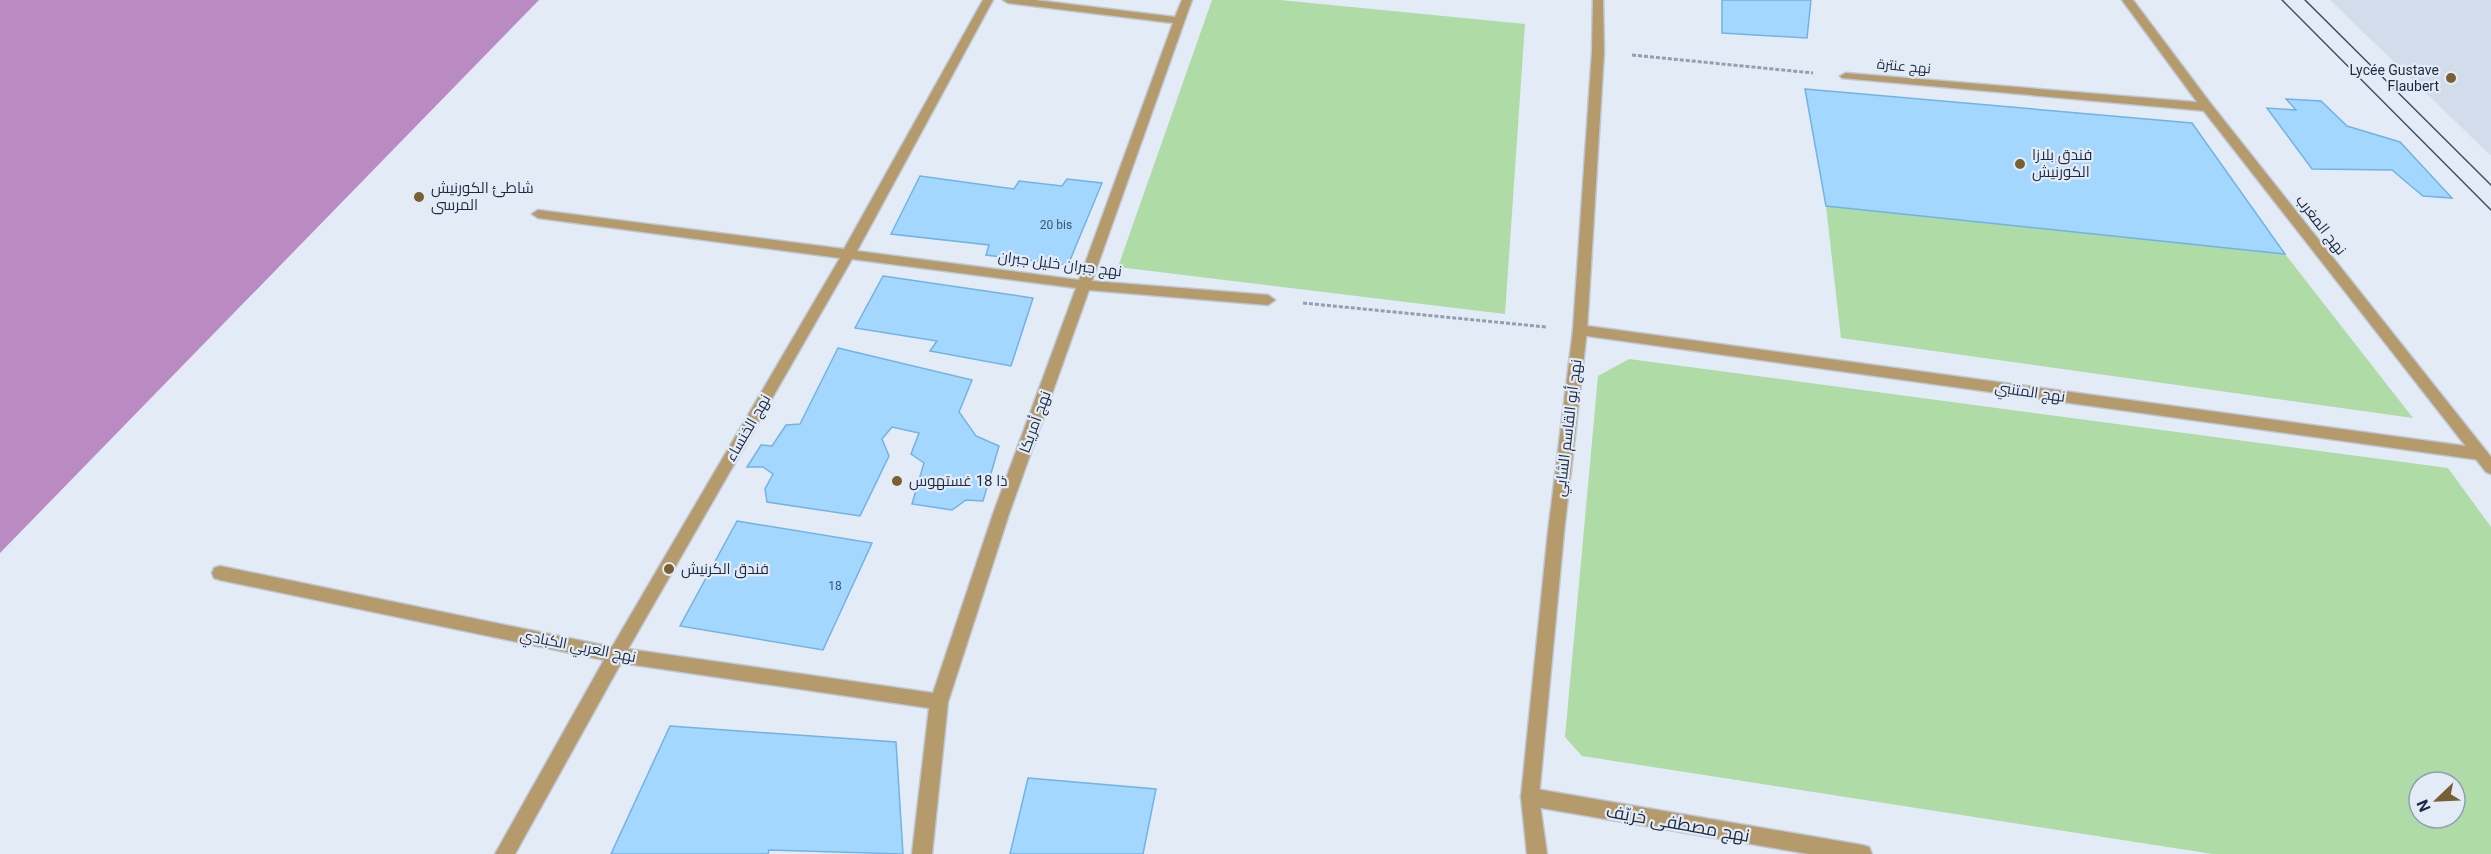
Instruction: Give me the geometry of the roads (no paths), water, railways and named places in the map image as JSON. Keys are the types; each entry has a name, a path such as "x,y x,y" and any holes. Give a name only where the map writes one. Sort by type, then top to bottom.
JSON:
{"street":[{"name":"نهج الخنساء","path":"505,854 616,655 849,253 988,0"},
{"path":"1008,0 1180,21"},
{"name":"نهج أمريكا","path":"922,854 939,702 1001,514 1187,0"},
{"name":"نهج أبو القاسم الشابي","path":"1537,854 1530,797 1556,532 1580,330 1598,52 1598,0"},
{"name":"نهج المغرب","path":"2127,0 2207,107 2491,468"},
{"name":"نهج عنترة","path":"1846,76 2207,107"},
{"name":"نهج جبران خليل جبران","path":"538,214 1085,285 1268,300"},
{"name":"نهج المتنبي","path":"1580,330 2480,454"},
{"name":"نهج العربي الكبادي","path":"220,573 616,655 939,702"},
{"name":"نهج مصطفى خريّف","path":"1530,797 1862,854"}],"tram line":[{"path":"2282,0 2491,210"},
{"path":"2305,0 2491,185"}],"place":[{"name":"Lycée Gustave Flaubert","path":"2451,78"},
{"name":"فندق بلازا الكورنيش","path":"2020,164"},
{"name":"شاطئ الكورنيش المرسى","path":"419,197"},
{"name":"ذا 18 غستهوس","path":"897,481"},
{"name":"فندق الكرنيش","path":"669,569"}]}
